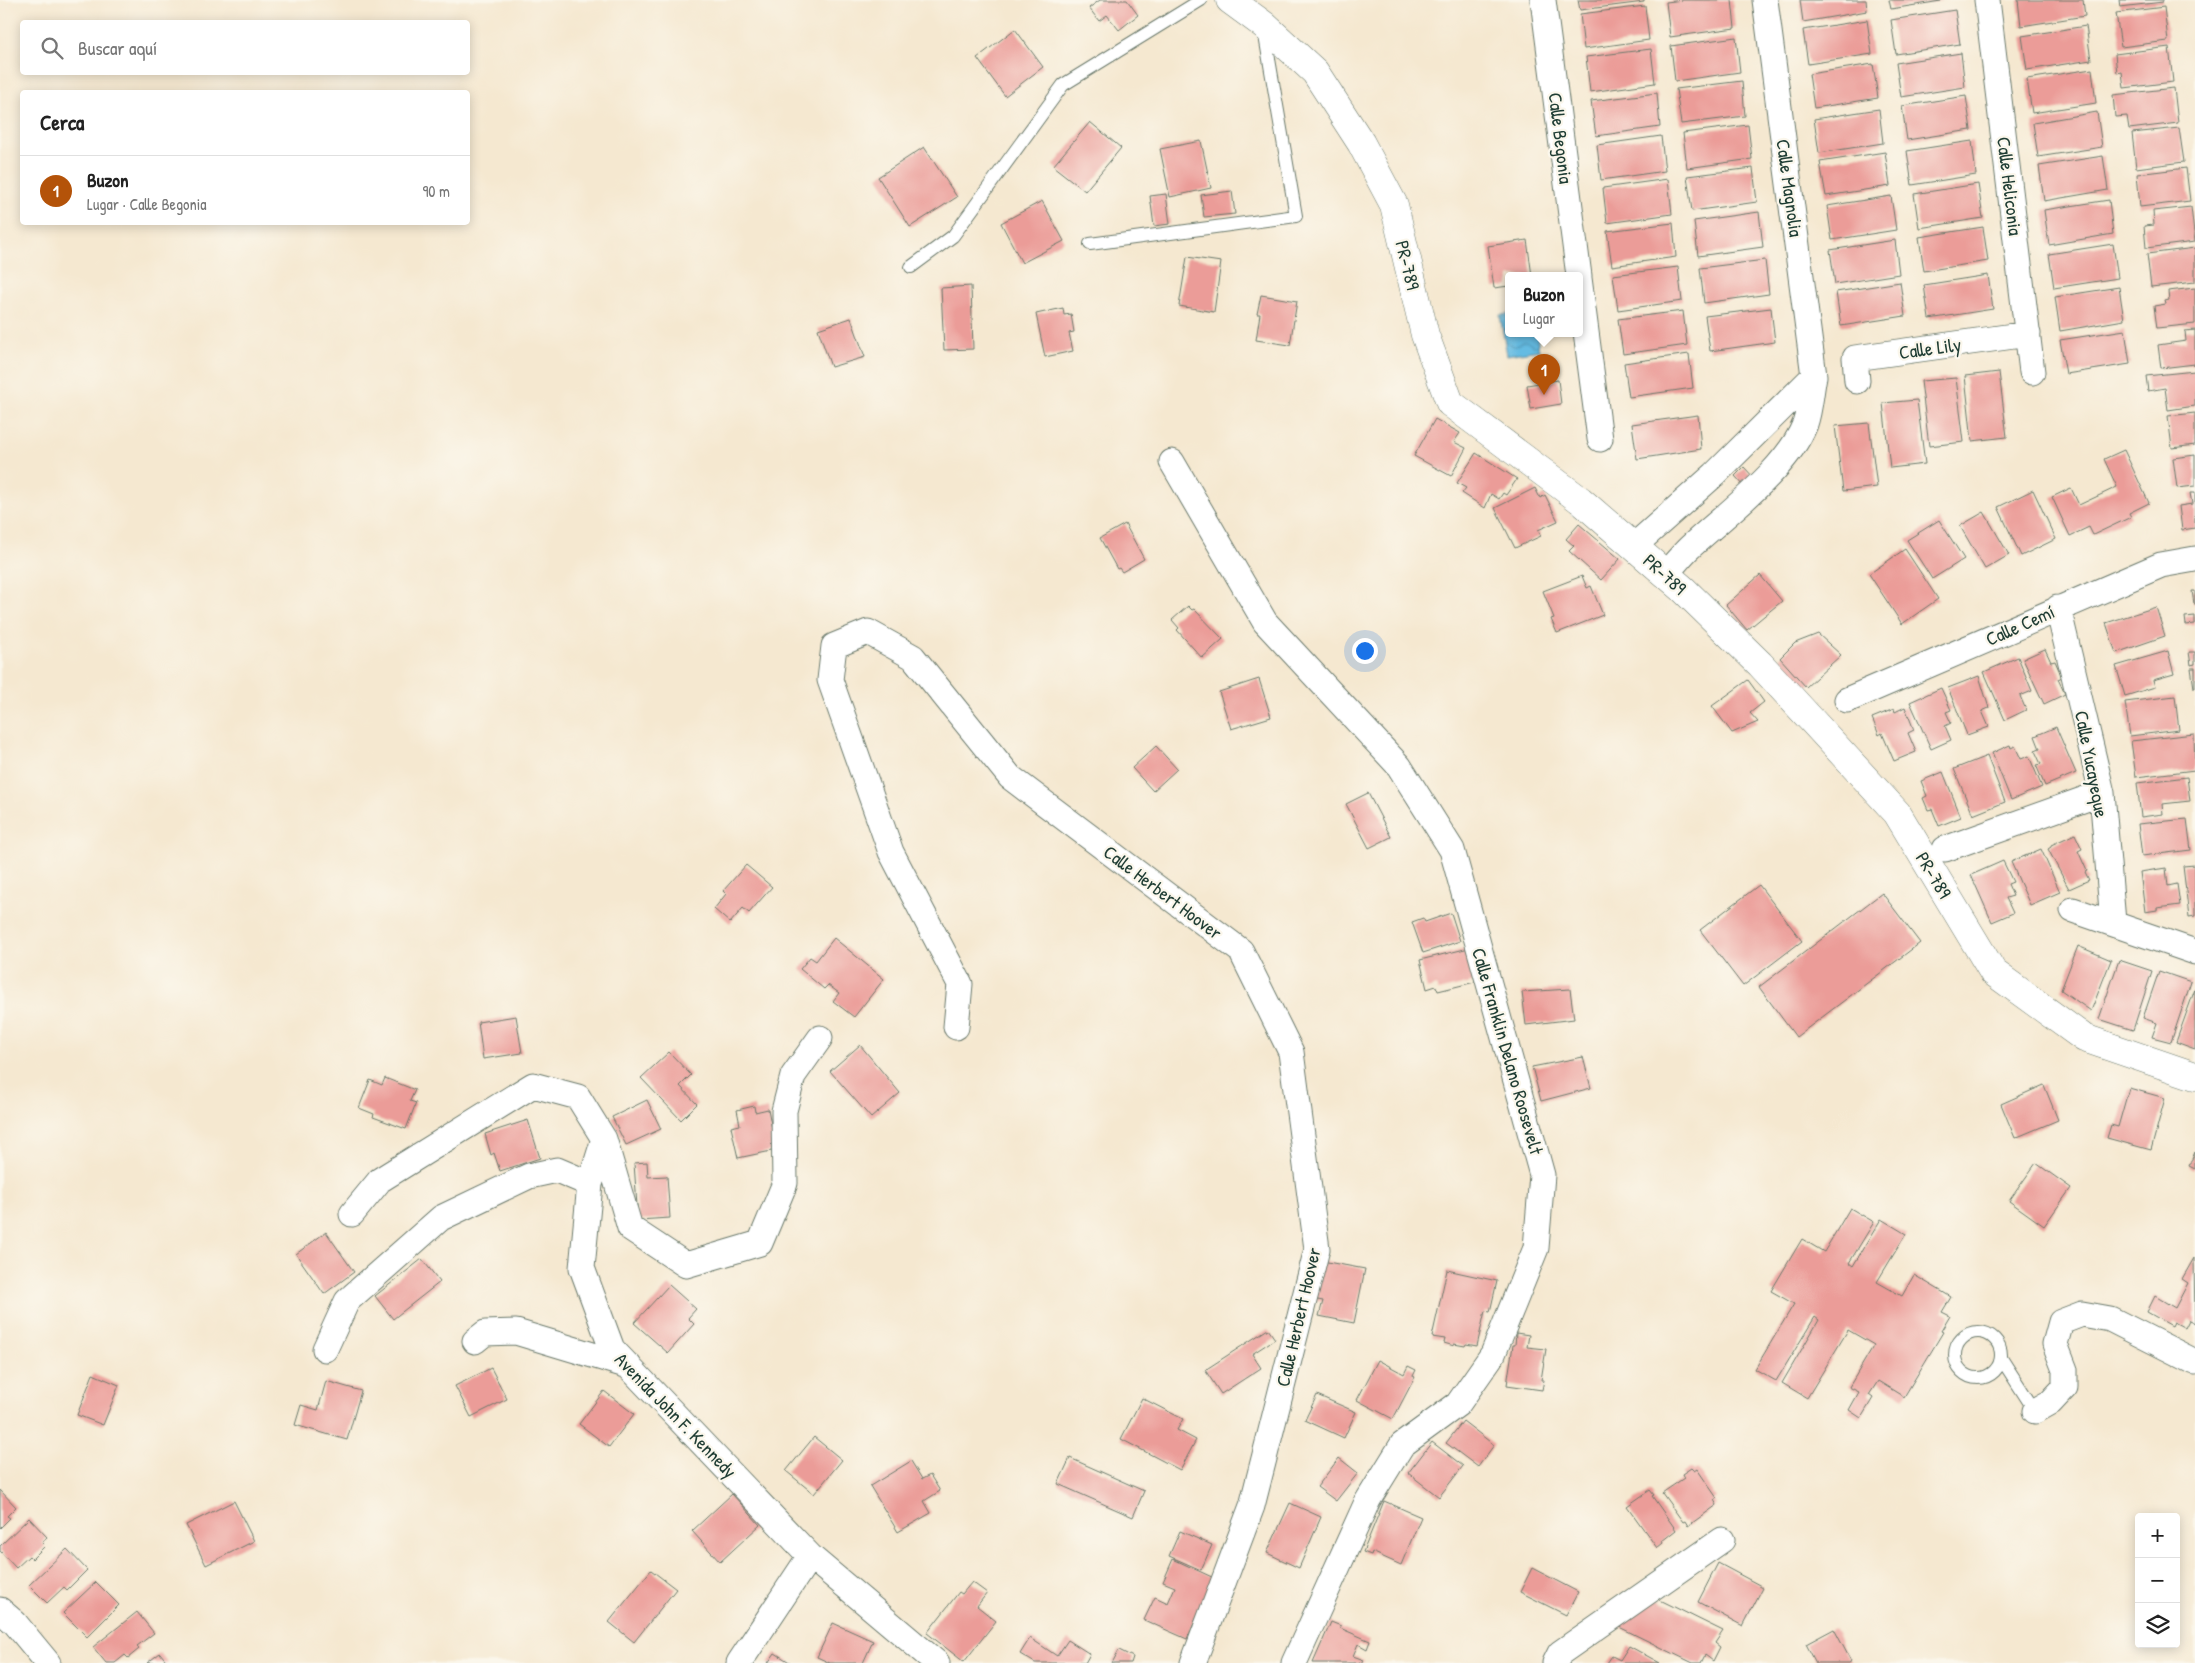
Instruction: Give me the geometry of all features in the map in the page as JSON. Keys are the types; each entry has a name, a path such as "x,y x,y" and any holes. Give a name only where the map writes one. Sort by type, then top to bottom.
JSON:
{"street":[{"name":"PR-789","path":"1230,0 1264,25 1315,72 1361,143 1394,205 1425,335 1450,403 1580,500 1665,574 1760,664 1897,813 1993,972 2084,1038 2195,1076"},
{"name":"Calle Begonia","path":"1543,0 1578,272"},
{"name":"Calle Magnolia","path":"1665,574 1688,550 1746,498 1789,451 1805,424 1814,376 1765,0"},
{"name":"Calle Heliconia","path":"1987,0 2032,372"},
{"name":"Calle Begonia","path":"1583,308 1600,439"},
{"name":"Calle Lily","path":"1857,381 1856,358 2028,334"},
{"path":"1634,546 1715,474 1814,376"},
{"name":"Calle Franklin Delano Roosevelt","path":"1172,462 1265,622 1399,766 1452,850 1542,1175 1536,1248 1493,1354 1458,1404 1402,1445 1368,1500 1294,1663"},
{"name":"Calle Cemí","path":"1847,700 2161,565 2195,559"},
{"name":"Calle Yucayeque","path":"2058,608 2102,793 2113,922"},
{"name":"Calle Herbert Hoover","path":"956,1027 960,984 891,852 830,680 834,646 868,632 913,657 1010,777 1241,951 1291,1052 1317,1249 1252,1506 1193,1663"},
{"path":"1946,849 2102,793"},
{"path":"2073,910 2113,922 2195,952"},
{"path":"352,1214 380,1180 533,1085 578,1097 604,1139 630,1228 686,1265 760,1243 785,1183 784,1111 793,1076 820,1038"},
{"name":"Avenida John F. Kennedy","path":"604,1139 590,1184 582,1268 612,1349 810,1556 937,1663"},
{"path":"325,1349 347,1301 441,1218 529,1176 557,1170 590,1184"},
{"path":"2035,1411 2051,1402 2065,1387 2065,1370 2055,1344 2061,1322 2082,1314 2110,1319 2195,1362"},
{"path":"475,1341 485,1333 516,1332 629,1366"},
{"path":"1555,1663 1560,1653 1722,1540"},
{"path":"739,1663 810,1556"},
{"path":"0,1610 14,1623 48,1663"}],"lane":[{"path":"911,267 953,236 1063,85 1201,0"},
{"path":"1090,244 1296,216 1264,25"},
{"path":"2001,1358 2035,1411"}],"water":[{"path":"1505,314 1505,337 1537,337 1539,350 1507,355 1500,315"}],"building":[{"path":"1100,0 1127,0 1138,15 1119,30 1107,15 1099,21 1089,8"},
{"path":"1578,0 1644,0 1644,2 1580,10"},
{"path":"1732,0 1735,28 1670,37 1666,2"},
{"path":"1800,0 1866,0 1867,11 1803,22"},
{"path":"1889,0 1941,0 1941,1 1891,9"},
{"path":"2018,0 2083,0 2085,16 2021,26"},
{"path":"2119,0 2163,0 2163,2 2120,7"},
{"path":"1645,6 1649,40 1584,49 1580,14"},
{"path":"2164,7 2168,41 2121,47 2116,13"},
{"path":"1955,10 1960,44 1896,54 1891,20"},
{"path":"1867,20 1872,54 1808,64 1803,30"},
{"path":"2086,26 2091,60 2027,70 2022,36"},
{"path":"1015,29 1043,67 1005,96 977,58"},
{"path":"1736,37 1740,72 1675,81 1671,46"},
{"path":"2169,47 2173,82 2124,88 2122,72 2117,73 2115,54"},
{"path":"1651,49 1655,83 1590,92 1586,57"},
{"path":"1961,53 1965,87 1901,97 1896,63"},
{"path":"1873,64 1878,98 1814,108 1809,74"},
{"path":"2092,69 2096,103 2032,113 2027,79"},
{"path":"1742,81 1745,116 1681,124 1676,89"},
{"path":"2174,88 2178,123 2129,129 2127,116 2115,117 2113,95"},
{"path":"1657,93 1660,127 1596,136 1591,101"},
{"path":"1966,96 1971,130 1907,140 1902,106"},
{"path":"1879,109 1883,143 1819,153 1814,119"},
{"path":"2097,112 2102,147 2038,157 2033,123"},
{"path":"1090,122 1121,148 1085,191 1053,166"},
{"path":"1748,125 1752,159 1687,168 1683,133"},
{"path":"2179,128 2184,162 2136,168 2132,133"},
{"path":"1661,136 1665,171 1601,180 1597,145"},
{"path":"1201,141 1211,188 1170,197 1160,149"},
{"path":"1972,141 1976,175 1912,185 1907,151"},
{"path":"924,147 957,197 910,227 878,177"},
{"path":"1885,152 1890,186 1826,196 1820,162"},
{"path":"2103,156 2108,190 2044,201 2039,166"},
{"path":"1753,168 1757,202 1692,211 1687,176"},
{"path":"2186,168 2190,201 2140,207 2137,174"},
{"path":"1668,179 1672,214 1607,223 1603,188"},
{"path":"1978,184 1983,218 1919,228 1914,194"},
{"path":"1232,191 1235,214 1204,217 1201,195"},
{"path":"1166,194 1170,224 1154,226 1150,196"},
{"path":"1891,196 1896,230 1832,240 1827,206"},
{"path":"2109,200 2113,234 2049,245 2044,210"},
{"path":"1042,201 1064,241 1022,263 1001,223"},
{"path":"2191,207 2195,242 2146,248 2144,226 2154,225 2153,211"},
{"path":"1759,212 1763,247 1698,256 1694,221"},
{"path":"1673,223 1676,257 1612,266 1607,231"},
{"path":"1983,227 1988,261 1924,271 1919,237"},
{"path":"1527,240 1531,272 1505,272 1505,287 1494,288 1488,246"},
{"path":"1895,240 1899,274 1835,284 1830,250"},
{"path":"2113,244 2118,278 2054,288 2049,254"},
{"path":"2195,248 2195,282 2151,287 2147,254"},
{"path":"1187,257 1221,262 1214,312 1179,306"},
{"path":"1765,260 1769,294 1704,303 1700,268"},
{"path":"1678,267 1682,301 1618,310 1613,275"},
{"path":"1988,275 1993,309 1929,319 1924,285"},
{"path":"1900,282 1905,316 1841,326 1836,292"},
{"path":"971,286 973,349 944,350 941,288"},
{"path":"2119,287 2124,320 2060,331 2055,297"},
{"path":"2195,288 2195,324 2157,328 2154,306 2166,304 2165,301 2169,300 2168,291"},
{"path":"1261,295 1297,301 1290,345 1256,340 1260,314 1257,314"},
{"path":"1063,308 1064,315 1071,314 1074,332 1069,333 1073,351 1045,357 1036,314"},
{"path":"1771,308 1775,342 1710,351 1705,316"},
{"path":"1683,311 1687,345 1623,354 1618,319"},
{"path":"851,318 865,357 831,367 818,329"},
{"path":"2125,330 2130,364 2066,374 2060,340"},
{"path":"2195,330 2195,364 2161,368 2158,345 2186,341 2185,331"},
{"path":"1689,354 1693,388 1629,397 1624,363"},
{"path":"2195,371 2195,406 2168,410 2165,388 2148,391 2146,376"},
{"path":"1999,372 2007,437 1972,441 1965,376"},
{"path":"1956,378 1964,442 1929,446 1921,381"},
{"path":"1558,380 1561,404 1531,409 1527,385"},
{"path":"1917,400 1925,464 1890,468 1883,403"},
{"path":"2195,413 2195,445 2172,448 2168,416"},
{"path":"1698,415 1701,449 1637,459 1632,424"},
{"path":"1435,419 1460,433 1454,442 1466,448 1451,476 1414,456"},
{"path":"1869,423 1877,487 1843,491 1835,426"},
{"path":"2124,450 2149,503 2129,513 2131,517 2093,535 2089,527 2070,536 2052,497 2071,488 2079,505 2117,487 2104,459"},
{"path":"1476,453 1517,479 1506,495 1503,493 1499,499 1491,494 1485,508 1462,493 1466,488 1457,483"},
{"path":"2195,455 2195,486 2177,488 2173,458"},
{"path":"1744,467 1755,479 1746,488 1735,476"},
{"path":"1535,488 1540,498 1545,495 1558,521 1538,530 1541,536 1515,548 1495,508"},
{"path":"2033,490 2056,539 2021,556 1998,507"},
{"path":"2190,493 2195,493 2195,528 2182,530 2179,506 2192,504"},
{"path":"1984,512 2009,555 1985,569 1960,526"},
{"path":"1939,520 1964,559 1932,579 1907,540"},
{"path":"1125,524 1144,559 1122,572 1119,568 1117,569 1100,538"},
{"path":"1579,524 1620,559 1601,580 1569,551 1574,546 1566,539"},
{"path":"1905,549 1938,599 1902,624 1869,574"},
{"path":"1760,575 1782,601 1747,630 1726,605"},
{"path":"1582,576 1587,588 1591,586 1603,615 1557,633 1551,619 1554,618 1543,591"},
{"path":"2192,591 2195,591 2195,604 2194,604"},
{"path":"1188,606 1192,610 1194,609 1223,639 1202,658 1177,630 1179,628 1172,620"},
{"path":"2156,607 2165,636 2116,653 2106,623"},
{"path":"2195,616 2195,624 2186,625 2185,617"},
{"path":"1818,634 1841,655 1806,687 1780,658 1795,643"},
{"path":"2045,649 2051,662 2055,661 2062,677 2058,679 2065,694 2044,704 2023,659"},
{"path":"2168,651 2174,674 2153,680 2155,687 2125,696 2116,666"},
{"path":"2189,652 2195,652 2195,664 2191,665"},
{"path":"2018,657 2032,691 2020,696 2026,710 2005,720 1984,672"},
{"path":"2191,668 2195,668 2195,688 2194,688"},
{"path":"1979,676 1989,708 1982,711 1989,727 1967,735 1948,688"},
{"path":"1259,679 1271,717 1231,729 1219,692"},
{"path":"1748,680 1764,702 1750,713 1758,722 1732,733 1712,706"},
{"path":"1941,688 1951,710 1946,712 1951,723 1945,726 1951,740 1931,749 1910,702"},
{"path":"2175,696 2179,730 2130,736 2125,702"},
{"path":"1905,707 1914,730 1908,733 1916,752 1894,761 1882,733 1879,735 1872,718 1894,709 1895,712"},
{"path":"2056,727 2076,773 2045,786 2036,765 2041,764 2035,751 2040,749 2035,736"},
{"path":"2194,734 2195,770 2136,777 2131,741"},
{"path":"2010,745 2011,748 2015,746 2021,759 2029,756 2042,787 2011,800 1992,753"},
{"path":"1156,746 1177,769 1153,791 1132,768"},
{"path":"1987,756 2005,802 1973,815 1954,769"},
{"path":"1943,772 1961,817 1939,826 1932,809 1928,810 1923,798 1927,796 1921,781"},
{"path":"2187,777 2190,801 2162,804 2163,814 2141,817 2137,783"},
{"path":"1368,793 1391,837 1369,848 1346,804"},
{"path":"2187,819 2191,850 2142,856 2138,824"},
{"path":"2075,834 2082,849 2078,851 2089,880 2069,889 2048,849 2051,845"},
{"path":"2041,849 2060,892 2030,905 2011,862"},
{"path":"2003,861 2013,882 2008,884 2013,896 2006,898 2013,913 1992,922 1971,875"},
{"path":"746,865 772,887 749,913 743,908 730,923 714,909 726,894 723,891"},
{"path":"2195,865 2195,916 2189,917 2183,866"},
{"path":"2166,868 2168,886 2177,884 2180,905 2157,908 2157,910 2145,912 2140,872"},
{"path":"1759,885 1802,941 1743,986 1700,930"},
{"path":"1882,893 1920,943 1796,1037 1759,987"},
{"path":"1451,913 1460,941 1423,953 1412,922 1423,918 1425,922"},
{"path":"834,938 884,979 854,1017 833,1001 839,993 828,985 824,989 800,969 810,957 816,961"},
{"path":"2078,946 2111,960 2091,1011 2061,990"},
{"path":"1469,948 1475,982 1438,991 1436,986 1427,989 1420,960"},
{"path":"2119,960 2152,971 2133,1030 2099,1019"},
{"path":"2159,971 2191,982 2171,1042 2152,1037 2157,1023 2143,1018"},
{"path":"1570,989 1574,1019 1526,1025 1522,992"},
{"path":"2195,989 2195,1049 2176,1042"},
{"path":"516,1016 522,1053 483,1059 478,1022"},
{"path":"860,1045 900,1093 871,1118 830,1071"},
{"path":"669,1052 691,1075 680,1086 697,1104 681,1120 641,1078"},
{"path":"1583,1057 1591,1088 1541,1101 1532,1067"},
{"path":"385,1078 415,1090 410,1101 416,1103 406,1129 373,1117 374,1114 359,1108 370,1080 382,1085"},
{"path":"2044,1085 2058,1120 2015,1138 2001,1104"},
{"path":"2129,1088 2165,1098 2151,1150 2107,1138 2111,1125 2118,1127"},
{"path":"647,1100 661,1129 626,1145 612,1117"},
{"path":"754,1106 755,1112 768,1109 776,1150 738,1158 731,1127 740,1125 737,1110"},
{"path":"528,1120 540,1158 500,1171 494,1153 491,1155 485,1134"},
{"path":"2195,1152 2195,1169 2189,1166"},
{"path":"647,1162 648,1177 667,1176 670,1218 638,1220 634,1163"},
{"path":"2036,1163 2071,1188 2044,1226 2009,1201"},
{"path":"1850,1208 1874,1222 1849,1263 1853,1266 1881,1219 1906,1234 1877,1282 1902,1296 1914,1275 1951,1297 1942,1312 1950,1316 1941,1331 1943,1332 1904,1397 1878,1381 1869,1395 1873,1398 1861,1418 1849,1410 1859,1392 1849,1387 1874,1345 1848,1330 1807,1398 1782,1383 1819,1320 1815,1317 1776,1381 1755,1369 1794,1304 1771,1291 1802,1239 1824,1252"},
{"path":"326,1232 354,1272 324,1294 296,1254"},
{"path":"2194,1258 2195,1323 2189,1320 2185,1328 2174,1322 2172,1326 2147,1312 2155,1296 2175,1308 2188,1283 2182,1279"},
{"path":"422,1259 440,1282 393,1319 375,1296"},
{"path":"1322,1261 1365,1269 1354,1323 1319,1316 1323,1301 1307,1298"},
{"path":"1447,1270 1497,1281 1490,1312 1485,1311 1477,1346 1454,1344 1454,1346 1444,1343 1445,1339 1432,1337"},
{"path":"669,1285 696,1309 688,1318 694,1324 668,1353 634,1323"},
{"path":"1268,1329 1275,1339 1252,1354 1261,1368 1221,1394 1205,1370"},
{"path":"1516,1333 1529,1335 1527,1347 1546,1349 1541,1380 1544,1380 1542,1390 1507,1385"},
{"path":"1378,1360 1404,1374 1408,1366 1416,1370 1413,1376 1415,1377 1393,1419 1357,1400"},
{"path":"491,1368 507,1399 471,1417 455,1386"},
{"path":"93,1374 119,1385 103,1425 77,1415"},
{"path":"326,1381 361,1391 347,1440 295,1425 301,1405 318,1410"},
{"path":"604,1391 634,1414 609,1447 579,1424"},
{"path":"1317,1395 1356,1412 1344,1438 1305,1420"},
{"path":"1142,1398 1183,1419 1177,1430 1196,1440 1180,1470 1121,1439"},
{"path":"1463,1421 1494,1445 1478,1467 1446,1443"},
{"path":"814,1437 842,1460 814,1494 786,1471"},
{"path":"1432,1442 1463,1466 1439,1497 1408,1473"},
{"path":"1070,1458 1144,1491 1133,1517 1058,1484"},
{"path":"1339,1458 1358,1473 1336,1501 1317,1487"},
{"path":"911,1461 922,1479 930,1475 940,1491 924,1501 931,1513 898,1532 870,1486"},
{"path":"1691,1468 1694,1471 1697,1469 1717,1498 1714,1500 1717,1505 1688,1526 1662,1493 1684,1478 1682,1474"},
{"path":"0,1490 16,1507 7,1516 10,1518 0,1528"},
{"path":"1650,1490 1654,1495 1652,1496 1676,1530 1662,1541 1663,1543 1657,1548 1627,1506"},
{"path":"732,1494 760,1525 720,1562 692,1531"},
{"path":"234,1501 254,1541 206,1565 186,1525"},
{"path":"1384,1501 1421,1517 1401,1565 1372,1552 1371,1555 1363,1552"},
{"path":"1290,1503 1321,1517 1299,1568 1267,1553"},
{"path":"29,1518 47,1537 42,1543 45,1546 32,1559 29,1556 16,1568 0,1551 0,1546"},
{"path":"1180,1531 1212,1545 1201,1570 1169,1556"},
{"path":"67,1549 87,1570 67,1590 64,1587 47,1603 29,1585"},
{"path":"1173,1559 1214,1578 1187,1639 1144,1620 1155,1597 1168,1603 1175,1587 1163,1582"},
{"path":"1718,1563 1763,1587 1743,1626 1698,1602"},
{"path":"1532,1568 1578,1592 1566,1615 1520,1592"},
{"path":"651,1570 676,1589 634,1642 609,1622"},
{"path":"96,1582 119,1605 87,1637 63,1613"},
{"path":"972,1582 987,1593 977,1606 996,1621 964,1662 927,1633 959,1592 962,1594"},
{"path":"1656,1598 1723,1631 1715,1643 1720,1647 1713,1661 1705,1655 1701,1663 1693,1663 1615,1625"},
{"path":"137,1612 154,1633 137,1646 139,1649 128,1658 125,1655 115,1663 106,1663 93,1647"},
{"path":"1331,1622 1370,1641 1367,1649 1358,1644 1353,1656 1364,1660 1363,1663 1313,1663"},
{"path":"833,1623 873,1641 863,1663 830,1663 817,1657"},
{"path":"1834,1629 1851,1661 1848,1663 1816,1663 1806,1644"},
{"path":"1030,1638 1057,1656 1068,1640 1090,1654 1085,1663 1035,1663 1020,1654"},
{"path":"1629,1646 1660,1663 1607,1663 1612,1656 1620,1660"},
{"path":"1119,1650 1133,1657 1131,1663 1112,1663"},
{"path":"160,1653 168,1663 147,1663"},
{"path":"775,1653 791,1663 768,1663"}],"place":[{"name":"Buzon","path":"1544,395"}]}
